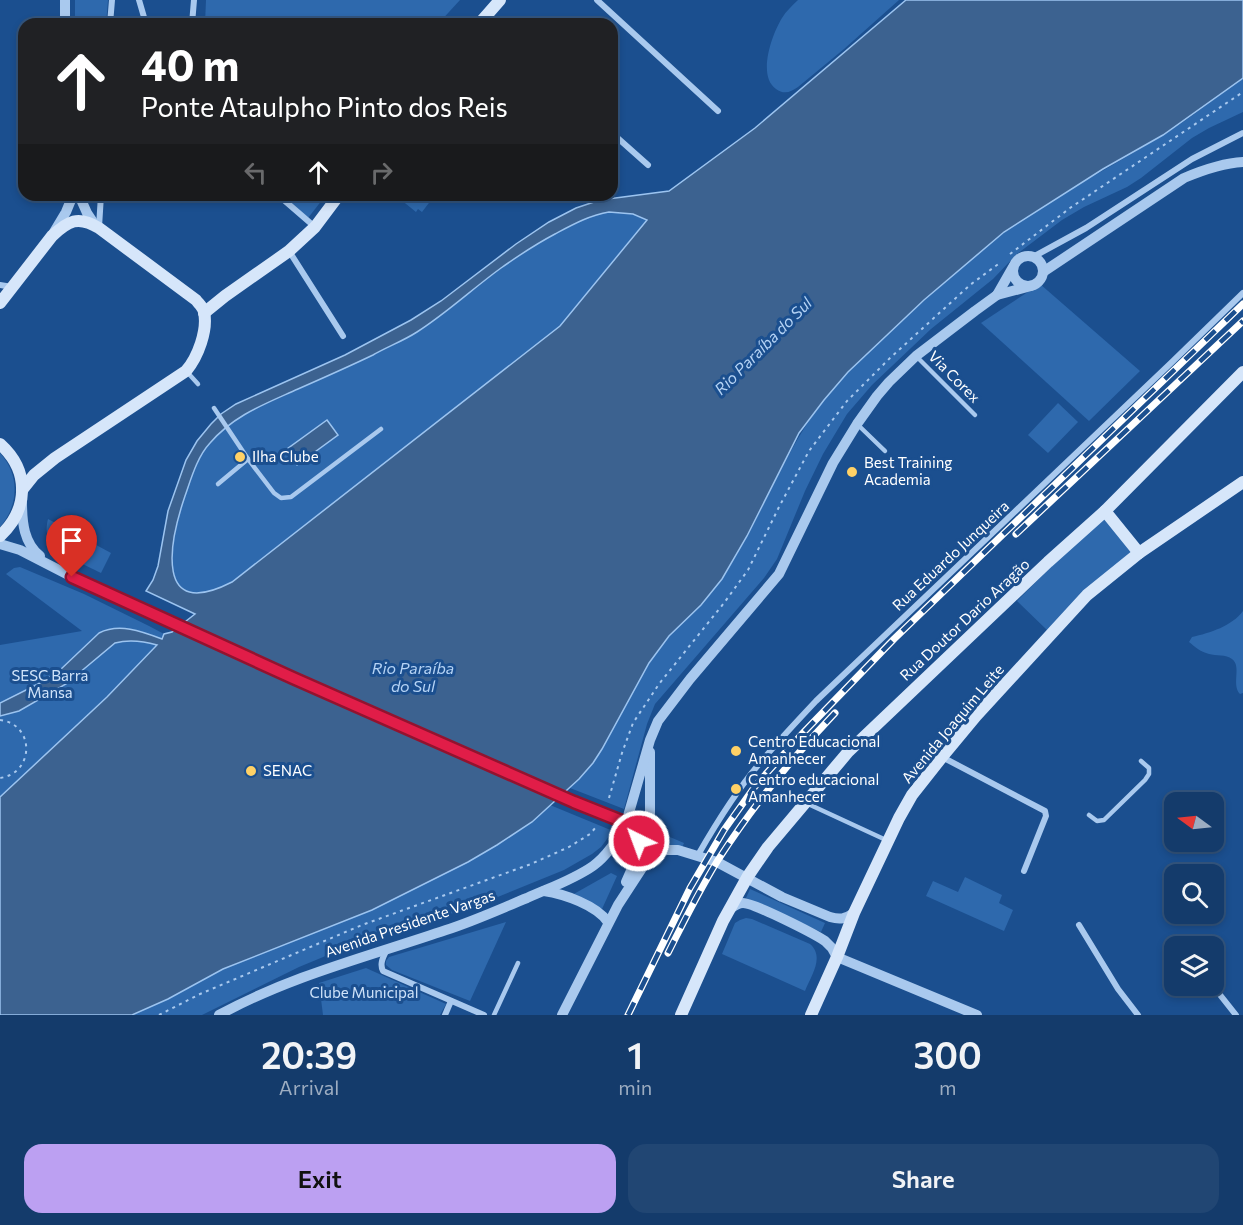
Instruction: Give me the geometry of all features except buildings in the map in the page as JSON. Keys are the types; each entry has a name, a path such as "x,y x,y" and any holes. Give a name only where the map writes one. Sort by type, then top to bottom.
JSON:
{"main road":[{"path":"488,18 500,0"},
{"path":"204,313 289,251 315,227 334,201"},
{"path":"0,303 6,286 52,236 64,225 74,221 85,221 97,226 196,300 204,313 198,351 186,371 55,458 34,475 22,493"},
{"name":"Rua Doutor Dario Aragão","path":"681,1015 730,909 747,879 768,847 848,752 1105,511 1243,372"},
{"path":"0,444 14,459 22,493 15,519 1,543"},
{"name":"Avenida Joaquim Leite","path":"811,1015 854,912 888,841 912,795 942,757 1026,667 1087,595 1139,553 1243,482"},
{"path":"1105,511 1139,553"}],"street":[{"path":"65,0 65,18"},
{"path":"111,18 112,0"},
{"path":"139,0 144,18"},
{"path":"192,18 194,0"},
{"path":"597,0 617,18"},
{"path":"618,19 718,111"},
{"path":"1034,257 1086,228 1192,159 1243,133"},
{"path":"618,138 648,165"},
{"path":"1043,272 1184,178 1210,168 1243,162"},
{"path":"52,236 71,201"},
{"path":"82,201 97,226"},
{"path":"97,226 100,201"},
{"path":"285,201 315,227"},
{"path":"289,251 343,336"},
{"path":"1021,257 1034,257 1041,263 1043,272 1039,282 997,295 1021,257"},
{"path":"1015,264 1013,273 1015,280 1020,285 1030,286"},
{"name":"Rua Eduardo Junqueira","path":"698,855 718,819 740,789 765,757 816,701 1243,292"},
{"name":"Avenida Presidente Vargas","path":"219,1015 283,985 488,915 572,878 594,865 609,851 626,823 650,740 662,715 779,574 833,463 857,424 889,382 916,356 997,295"},
{"path":"22,493 25,536 36,553 54,568"},
{"path":"1,543 20,550 90,586 636,828 639,837 631,871"},
{"path":"618,905 645,840 650,822 650,740"},
{"path":"942,757 1045,811 1046,816 1024,872"},
{"path":"562,1015 618,905 641,868 658,852 678,849 717,862 786,899 836,919 845,918 854,912"},
{"path":"544,891 562,895 588,906 608,922"},
{"path":"730,909 742,903 760,909 825,941 837,957 977,1015"},
{"path":"1079,925 1138,1015"},
{"path":"387,948 381,961 383,971 484,1015"},
{"path":"1221,996 1236,1015"},
{"path":"445,1015 451,1000"}],"lane":[{"name":"Via Corex","path":"916,356 975,415"},
{"path":"186,371 198,384"},
{"path":"214,408 248,459 277,496 288,499 381,429"},
{"path":"857,424 885,451"},
{"path":"218,484 248,459"},
{"path":"1089,815 1097,821 1104,820 1145,780 1149,774 1149,768 1141,761"},
{"path":"805,802 888,841"},
{"path":"494,1015 518,963"}],"path":[{"path":"609,798 627,739 644,705 748,570 809,451 847,401 970,285 1070,208 1243,92"},
{"path":"0,720 13,724 20,730 27,748 22,766 15,773 0,778"},
{"path":"159,1015 200,994 362,925 569,848 590,834 597,826"}],"green space":[{"path":"75,0 108,0 106,18 75,18"},
{"path":"206,0 460,0 444,18 205,18"},
{"path":"798,0 899,0 798,87 782,92 770,83 768,55 778,25 785,13"},
{"path":"1243,78 1243,112 1192,138 1127,187 1062,220 1017,254 993,279 931,329 872,385 847,414 823,454 777,559 764,578 655,704 647,724 624,809 570,788 594,759 650,661 722,578 748,534 795,443 824,400 847,373 910,313 1003,232 1029,214 1172,129"},
{"path":"289,201 321,201 308,218"},
{"path":"402,201 430,201 422,212 418,209 416,212"},
{"name":"Ilha Clube","path":"609,212 633,214 647,219 560,326 232,582 207,592 190,592 179,585 174,572 173,554 175,535 185,496 202,455 226,427 254,410 412,335 534,246 581,221"},
{"path":"1040,284 1140,371 1089,421 981,323"},
{"path":"1058,403 1078,422 1048,453 1028,435"},
{"path":"0,453 11,471 15,490 11,509 0,527"},
{"path":"1101,516 1134,552 1047,630 1017,601"},
{"path":"48,519 111,553 101,573 70,557 55,546 47,533"},
{"name":"SESC Barra Mansa","path":"20,567 84,594 164,634 157,645 107,697 0,797 0,645 82,631 6,574"},
{"path":"1243,611 1243,693 1240,694 1236,686 1235,662 1227,656 1206,653 1189,642 1192,637 1227,625"},
{"path":"550,805 613,831 601,847 564,870 483,903 328,955 202,1015 132,1015 168,999 223,969 372,910 444,874 497,845 532,822"},
{"path":"658,832 684,843 682,848 650,853"},
{"path":"611,873 617,876 602,909 572,895"},
{"path":"965,877 1002,895 999,903 1013,910 1004,931 926,896 933,881 958,892"},
{"path":"750,889 825,923 821,932 746,898"},
{"path":"746,918 810,944 817,961 805,991 722,954 735,923"},
{"path":"506,922 470,1001 392,970 386,965 389,957"},
{"name":"Clube Municipal","path":"366,968 446,1004 440,1015 323,1015 319,983"}],"water":[{"name":"Rio Paraíba do Sul","path":"906,0 1243,0 1243,78 1163,135 1103,169 1004,232 924,300 848,372 799,433 747,536 722,579 701,605 669,636 649,663 593,763 532,822 468,862 372,910 223,969 168,999 132,1015 0,1015 0,797 107,697 157,645 136,641 115,643 66,684 19,711 0,716 0,703 59,671 99,633 122,628 162,639 164,634 172,632 195,614 146,591 158,566 168,511 186,460 197,441 221,414 236,404 345,355 411,320 441,301 549,222 576,208 597,201 618,201 618,198 669,191 755,128","holes":["609,212 633,214 647,220 560,326 232,582 207,592 190,592 179,585 173,572 172,554 179,515 201,455 219,433 229,425 262,405 412,335 507,264 568,227"]},
{"path":"327,420 338,435 297,465 287,449"}],"railway":[{"path":"628,1015 690,888 724,830 756,785 894,639 1243,304"},
{"path":"1016,534 1243,321"},
{"path":"668,953 731,840 773,784 835,713"}],"place":[{"name":"Ilha Clube","path":"240,457"},
{"name":"Best Training Academia","path":"852,472"},
{"name":"Centro Educacional Amanhecer","path":"736,751"},
{"name":"SENAC","path":"251,771"},
{"name":"Centro educacional Amanhecer","path":"736,789"}],"route":[{"path":"72,577 293,678 574,802 634,826 638,831 639,841"}]}
